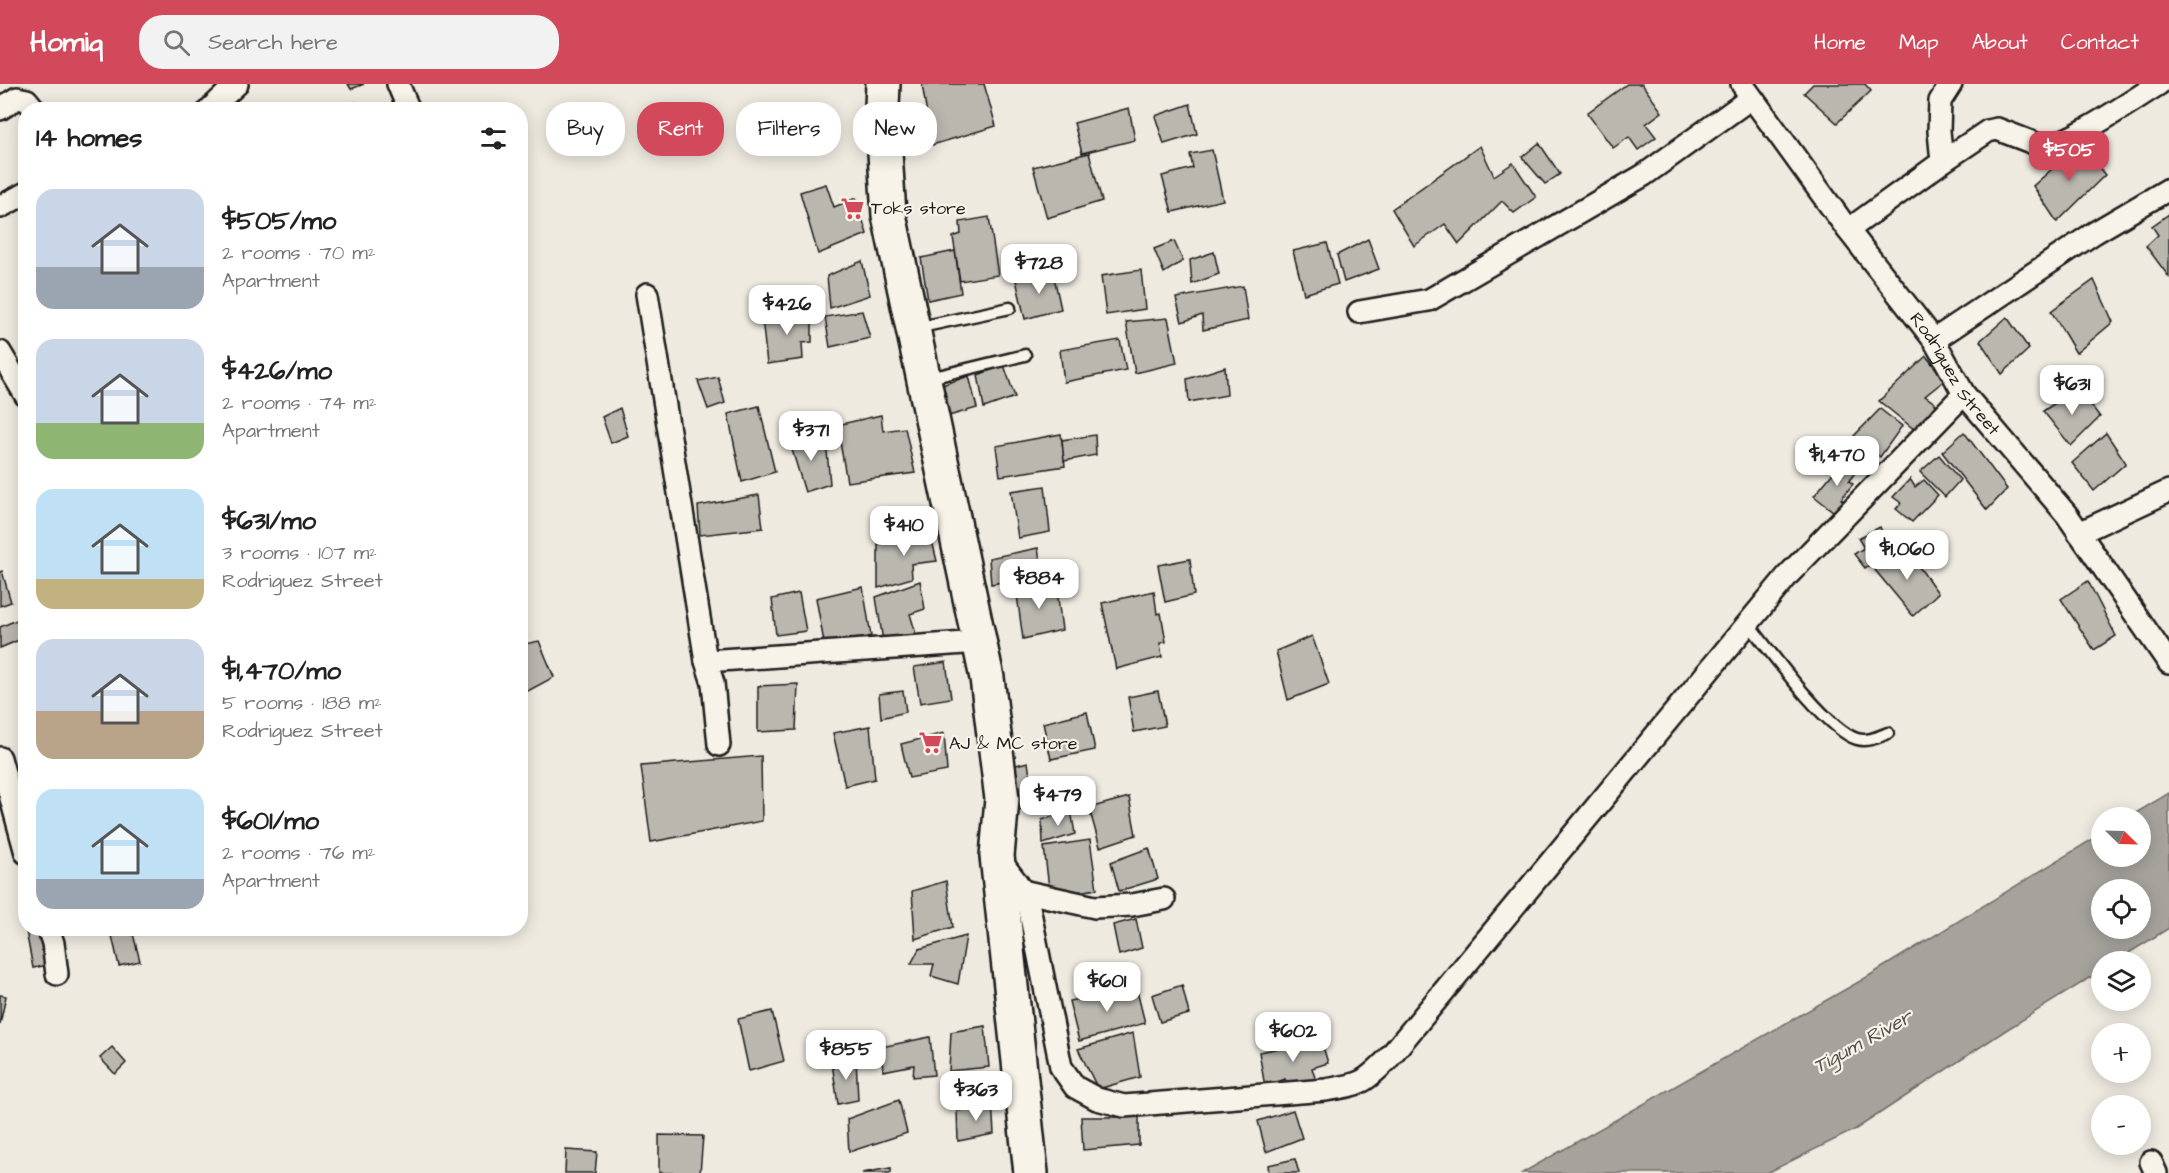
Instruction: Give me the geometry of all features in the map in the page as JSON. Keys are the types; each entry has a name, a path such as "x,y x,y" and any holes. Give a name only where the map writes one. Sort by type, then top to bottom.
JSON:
{"main road":[{"path":"883,84 882,106 889,215 987,678 1002,799 997,856 1031,1173"}],"street":[{"path":"218,102 237,84"},
{"path":"398,84 406,102"},
{"path":"1942,162 1939,131 1940,101 1951,84"},
{"path":"1848,230 1988,131 1997,129 2044,147 2050,146 2085,129 2159,84"},
{"path":"1359,312 1428,300 1644,175 1747,91"},
{"name":"Rodriguez Street","path":"1747,91 1848,230 1934,340 1964,394 2067,515 2169,663"},
{"path":"0,109 17,98 28,102"},
{"path":"1934,340 2094,232 2169,189"},
{"path":"0,207 18,197"},
{"path":"647,294 706,661 713,683 719,745"},
{"path":"0,352 18,382"},
{"path":"997,856 1028,902 1061,1067 1075,1087 1097,1099 1124,1106 1315,1091 1357,1085 1366,1080 1387,1060 1788,575 1964,394"},
{"path":"2079,533 2169,491"},
{"path":"706,661 980,642"},
{"path":"0,758 18,824"},
{"path":"1022,891 1095,907 1132,905 1164,898"},
{"path":"51,936 57,974"}],"lane":[{"path":"912,328 1010,308"},
{"path":"923,380 1025,355"},
{"path":"1748,623 1817,708 1845,735 1859,740 1873,740 1888,733"}],"water":[{"name":"Tigum River","path":"2169,793 2169,928 2132,951 2091,951 2091,977 1856,1129 1767,1173 1522,1173 1862,980 2091,840 2091,867 2151,867 2151,807 2146,807"}],"building":[{"path":"348,84 364,84 351,89"},
{"path":"922,84 984,84 996,126 937,144 937,102 925,102"},
{"path":"1627,84 1642,84 1662,112 1646,124 1656,137 1638,150 1629,137 1613,148 1587,113"},
{"path":"1813,84 1865,84 1871,91 1837,123 1804,93"},
{"path":"1190,104 1197,134 1164,144 1155,116"},
{"path":"1129,108 1135,140 1082,153 1074,123"},
{"path":"1539,143 1560,174 1545,184 1522,157"},
{"path":"2080,144 2105,175 2057,222 2033,186"},
{"path":"1480,146 1494,176 1513,163 1536,197 1514,213 1502,201 1459,244 1445,224 1414,246 1392,209"},
{"path":"1212,150 1223,200 1172,212 1162,176 1193,168 1190,154"},
{"path":"1089,153 1102,201 1047,218 1033,167"},
{"path":"826,184 834,207 856,198 867,234 818,254 800,192"},
{"path":"2169,214 2169,277 2146,246 2158,235 2152,226"},
{"path":"989,217 998,275 960,281 953,237 961,234 960,222"},
{"path":"1368,239 1379,269 1344,282 1337,255"},
{"path":"1174,241 1183,261 1164,273 1154,249"},
{"path":"1327,243 1338,284 1304,294 1293,251"},
{"path":"955,251 961,293 928,300 921,258"},
{"path":"1214,252 1219,274 1192,284 1190,260"},
{"path":"862,261 870,295 830,308 827,276"},
{"path":"1141,270 1145,309 1106,315 1101,276"},
{"path":"1053,272 1061,309 1025,319 1016,280"},
{"path":"2094,280 2113,322 2076,353 2051,311"},
{"path":"1243,286 1248,320 1203,330 1202,315 1182,322 1176,298"},
{"path":"812,310 812,342 802,343 803,359 767,364 762,318"},
{"path":"862,311 870,338 830,347 825,317"},
{"path":"2007,317 2029,349 2002,374 1980,341"},
{"path":"1168,318 1177,363 1135,373 1126,322"},
{"path":"1120,340 1126,370 1064,382 1060,350"},
{"path":"1926,356 1945,380 1925,396 1936,404 1915,430 1879,401"},
{"path":"1004,365 1015,397 984,408 978,375"},
{"path":"1225,367 1227,395 1189,402 1187,379"},
{"path":"969,376 977,408 945,417 939,386"},
{"path":"718,377 725,403 708,409 698,381"},
{"path":"2078,388 2100,417 2071,446 2043,411"},
{"path":"759,406 775,472 742,482 728,414"},
{"path":"620,408 628,436 611,443 602,417"},
{"path":"1880,409 1902,426 1880,457 1854,436"},
{"path":"881,415 883,431 905,428 915,473 847,482 837,425"},
{"path":"1964,432 2007,489 1987,510 1942,452"},
{"path":"2106,433 2126,463 2094,491 2072,463"},
{"path":"808,434 810,441 826,440 830,484 805,492 789,440"},
{"path":"1061,434 1065,466 1000,476 996,446"},
{"path":"1095,435 1096,455 1064,461 1062,440"},
{"path":"1939,455 1960,480 1945,497 1920,472"},
{"path":"1846,457 1858,468 1849,481 1853,484 1841,499 1848,504 1839,516 1814,496"},
{"path":"1910,479 1915,487 1924,480 1938,495 1912,522 1896,509 1901,503 1893,497"},
{"path":"1045,486 1050,532 1018,538 1011,491"},
{"path":"759,495 763,528 700,535 698,506"},
{"path":"1880,527 1891,552 1865,568 1854,554 1864,548 1858,538"},
{"path":"929,529 937,561 911,564 912,578 878,588 878,544"},
{"path":"1904,546 1938,593 1913,616 1875,570"},
{"path":"1038,548 1042,575 991,584 989,558"},
{"path":"1190,559 1194,595 1165,602 1158,565"},
{"path":"2,571 11,602 0,606 0,572"},
{"path":"920,581 925,609 910,614 916,634 883,641 876,597"},
{"path":"2088,581 2116,636 2094,650 2061,599"},
{"path":"1056,582 1062,630 1023,639 1016,588"},
{"path":"863,587 871,636 825,648 816,598"},
{"path":"1154,591 1157,614 1161,613 1166,642 1160,643 1162,657 1116,669 1102,603"},
{"path":"799,593 806,631 776,635 772,599"},
{"path":"18,619 18,640 0,648 0,627"},
{"path":"1312,636 1329,684 1288,700 1276,651"},
{"path":"539,641 554,677 528,691 528,643"},
{"path":"946,662 951,698 920,703 914,667"},
{"path":"798,684 796,730 758,732 758,686"},
{"path":"903,691 906,712 881,718 879,694"},
{"path":"1158,691 1165,726 1134,732 1128,697"},
{"path":"1087,712 1095,750 1051,759 1043,723"},
{"path":"870,726 875,779 845,786 833,733"},
{"path":"944,733 947,771 909,778 901,744"},
{"path":"761,756 762,821 651,842 641,766"},
{"path":"1028,762 1034,806 1015,811 1008,767"},
{"path":"1129,797 1136,835 1100,847 1089,808"},
{"path":"1071,810 1075,834 1043,844 1042,820"},
{"path":"1090,840 1097,889 1050,896 1044,847"},
{"path":"1149,848 1158,879 1119,891 1111,862"},
{"path":"946,881 953,927 915,939 912,891"},
{"path":"1136,919 1142,948 1119,955 1113,925"},
{"path":"27,936 41,936 48,965 33,968"},
{"path":"112,936 134,936 140,961 119,966"},
{"path":"966,936 958,984 931,976 934,964 911,964 919,949"},
{"path":"1182,985 1189,1014 1160,1022 1152,995"},
{"path":"1136,987 1145,1023 1079,1041 1069,1001"},
{"path":"0,995 6,996 0,1024"},
{"path":"772,1011 784,1061 749,1071 738,1019"},
{"path":"985,1026 989,1067 949,1071 951,1032"},
{"path":"1133,1033 1140,1077 1098,1089 1078,1049"},
{"path":"930,1037 934,1075 913,1077 914,1065 883,1071 881,1047"},
{"path":"1321,1040 1328,1063 1312,1068 1316,1081 1289,1086 1285,1079 1265,1087 1259,1052"},
{"path":"112,1047 126,1063 115,1074 100,1058"},
{"path":"856,1059 858,1100 838,1104 832,1063"},
{"path":"899,1100 907,1133 849,1152 847,1119"},
{"path":"992,1101 994,1134 958,1141 957,1111"},
{"path":"1293,1110 1302,1138 1266,1152 1258,1121"},
{"path":"1081,1117 1139,1117 1139,1145 1083,1150"},
{"path":"659,1135 703,1136 700,1173 659,1173"},
{"path":"566,1150 597,1152 595,1173 565,1173"},
{"path":"1295,1159 1299,1173 1269,1173 1268,1165"},
{"path":"891,1168 891,1173 862,1173"}],"place":[{"name":"Toks store","path":"853,208"},
{"name":"AJ & MC store","path":"931,743"}]}
